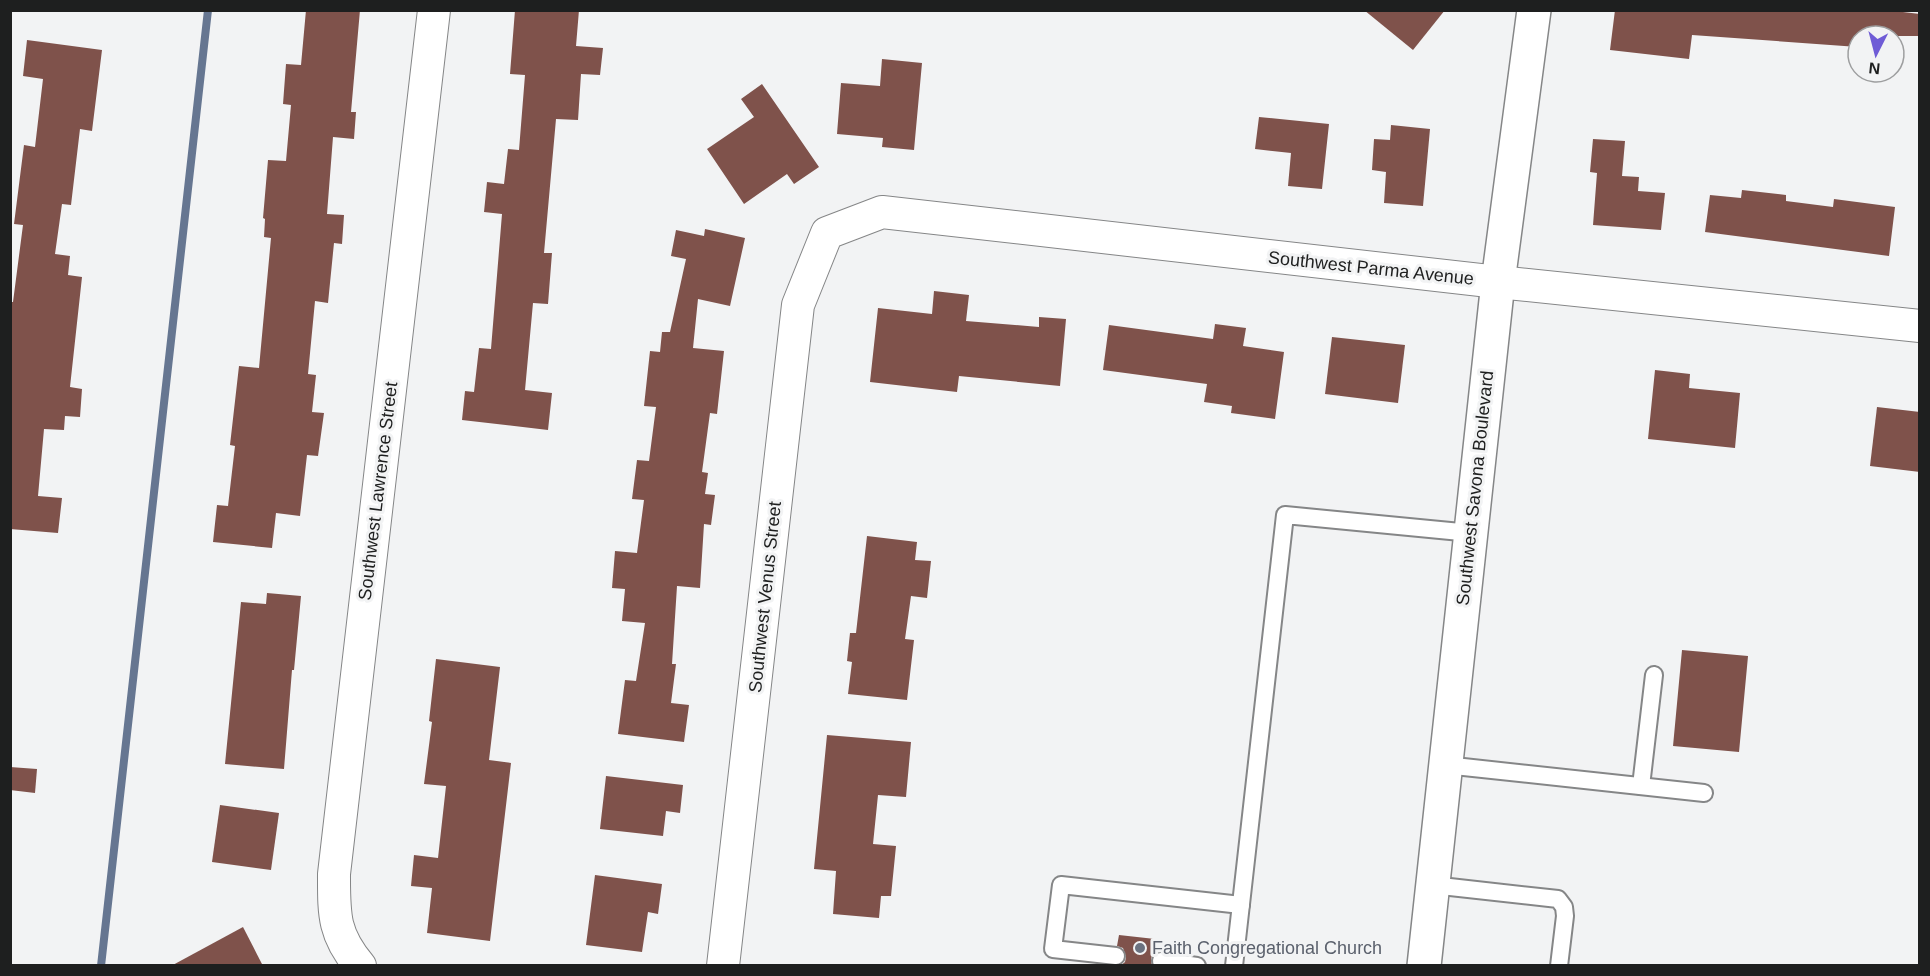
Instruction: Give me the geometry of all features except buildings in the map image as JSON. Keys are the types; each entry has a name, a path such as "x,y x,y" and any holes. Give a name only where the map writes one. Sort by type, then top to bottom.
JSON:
{"street":[{"name":"Southwest Lawrence Street","path":"360,966 340,938 336,923 334,874 434,10"},
{"name":"Southwest Savona Boulevard","path":"1424,966 1498,282 1534,10"},
{"name":"Southwest Parma Avenue","path":"827,234 882,212 1920,327"},
{"name":"Southwest Venus Street","path":"723,966 798,304 827,234"}],"lane":[{"path":"1234,966 1285,514 1471,533"},
{"path":"1641,786 1654,675"},
{"path":"1445,765 1704,793"},
{"path":"1116,956 1053,949 1061,885 1241,905"},
{"path":"1432,885 1558,899 1564,907 1565,916 1559,966"},
{"path":"1161,961 1197,966"}],"waterway":[{"path":"101,966 208,10"}],"place":[{"name":"Faith Congregational Church","path":"1140,948"}]}
